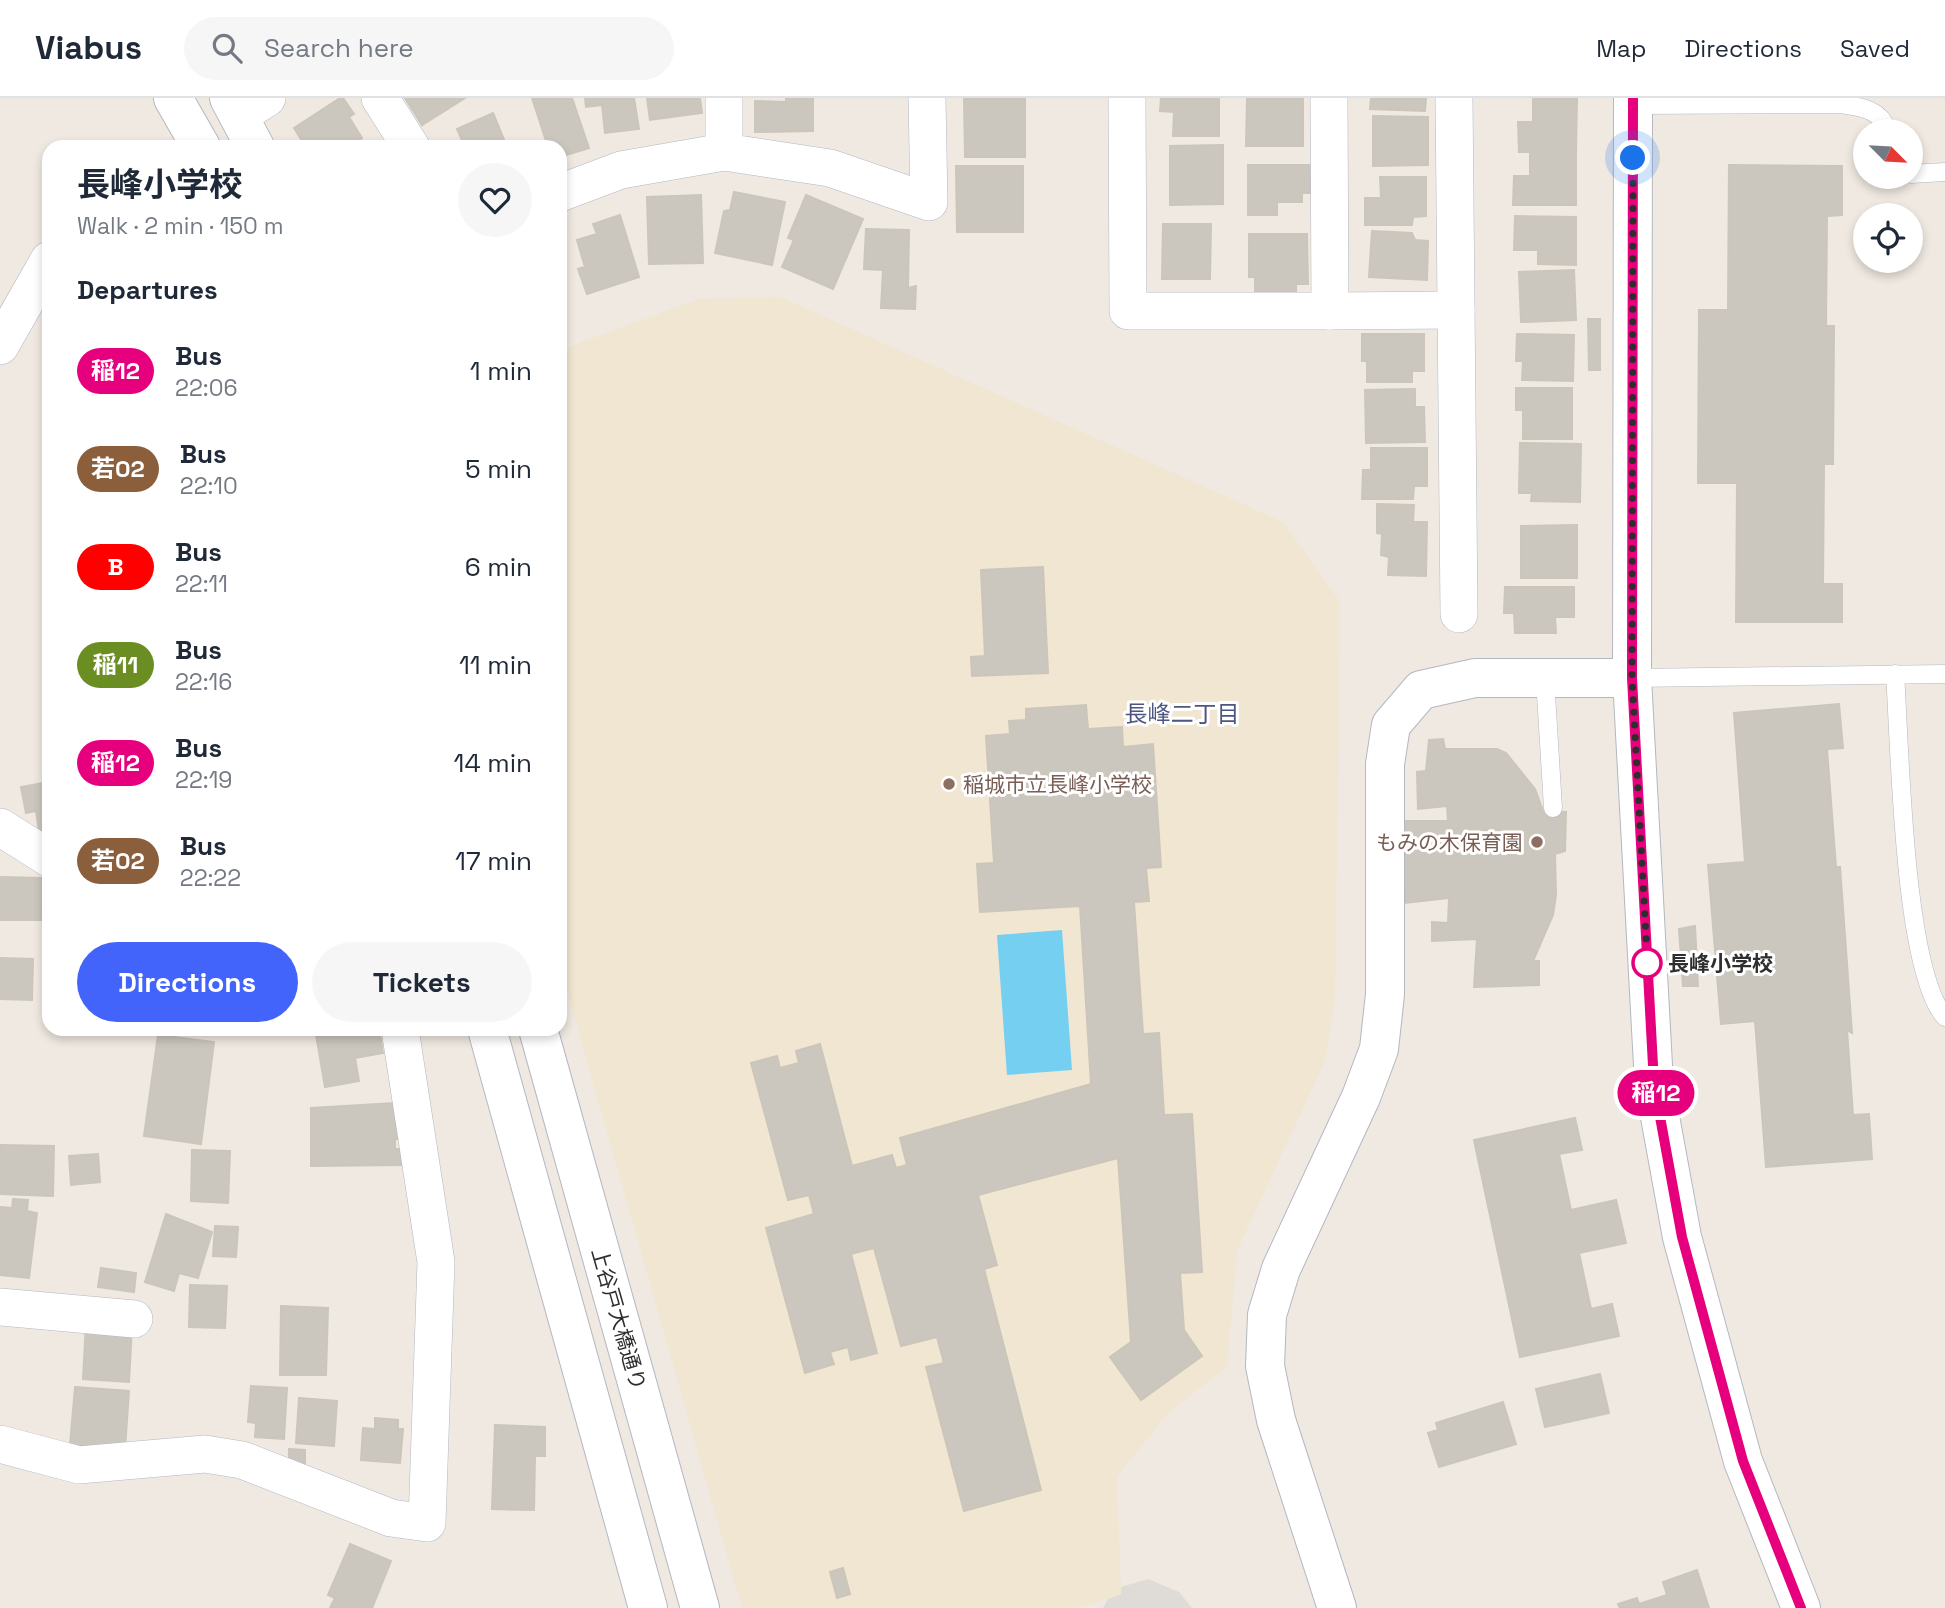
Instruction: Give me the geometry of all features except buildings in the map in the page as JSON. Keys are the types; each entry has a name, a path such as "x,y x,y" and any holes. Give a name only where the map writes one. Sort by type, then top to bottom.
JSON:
{"street":[{"path":"173,98 197,140"},
{"path":"380,98 407,140"},
{"path":"724,98 724,152"},
{"path":"567,190 621,170 724,152 830,168 929,202 927,98"},
{"path":"1127,98 1128,311 1456,310"},
{"path":"1329,98 1331,311"},
{"path":"1454,98 1459,614"},
{"path":"1633,102 1632,678 1656,1097 1682,1237 1743,1461 1801,1608"},
{"path":"0,346 42,272"},
{"path":"1337,1608 1276,1420 1265,1366 1267,1315 1281,1269 1361,1097 1379,1049 1385,994 1385,764 1391,725 1421,690 1475,678 1632,678"},
{"path":"0,827 42,854"},
{"path":"0,1444 79,1465 205,1454 242,1460 391,1518 427,1523 436,1262 401,1036"},
{"path":"489,1036 648,1608"},
{"name":"上谷戸大橋通り","path":"540,1036 700,1608"},
{"path":"0,1307 134,1319"}],"lane":[{"path":"1633,102 1839,104 1869,108 1881,119"},
{"path":"1923,173 1945,172"},
{"path":"1895,674 1913,920 1927,981 1945,1017"},
{"path":"1632,678 1945,674"},
{"path":"1545,678 1553,808"}],"shaded area":[{"name":"稲城市立長峰小学校","path":"780,297 1283,522 1340,602 1335,1002 1324,1063 1237,1251 1227,1367 1170,1411 1117,1476 1121,1594 1079,1608 742,1608 567,991 567,347 699,299"},
{"path":"1148,1579 1179,1592 1192,1608 1103,1608 1108,1599 1121,1594 1121,1587"}],"water":[{"path":"1062,930 1072,1070 1007,1075 997,935"}],"bus line":[{"name":"稲12","path":"1633,98 1632,678 1654,1084 1682,1237 1743,1461 1801,1608"}],"place":[{"name":"稲城市立長峰小学校","path":"949,784"},
{"name":"もみの木保育園","path":"1537,842"},
{"name":"長峰小学校","path":"1647,963"}],"district":[{"name":"長峰二丁目","path":"1182,714"}],"route":[{"path":"1633,158 1632,678 1648,974 1647,963"}]}
